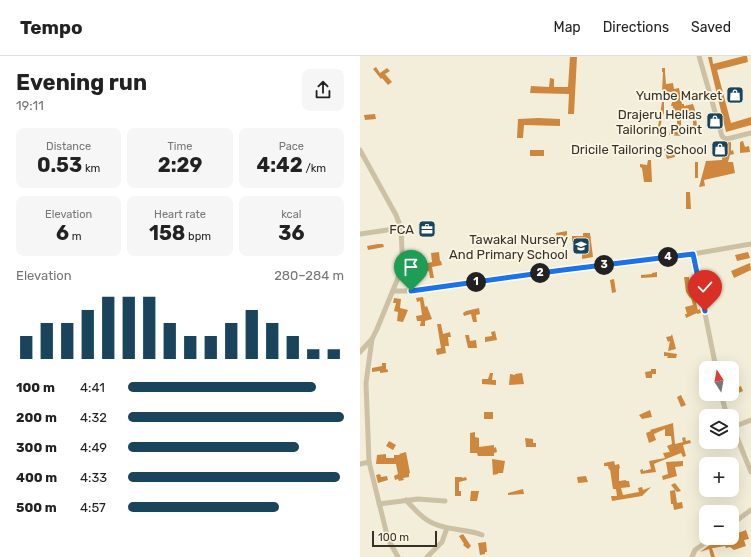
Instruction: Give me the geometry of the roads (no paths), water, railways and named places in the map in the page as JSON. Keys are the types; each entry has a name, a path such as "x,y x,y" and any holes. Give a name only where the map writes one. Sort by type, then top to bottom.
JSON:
{"street":[{"path":"699,56 722,136 727,139 751,133"},
{"path":"360,150 392,207 401,228 402,262 393,291 372,339 366,383 370,462 388,538 396,556"},
{"path":"360,234 401,228"},
{"path":"393,291 411,291 693,254 751,244"},
{"path":"693,254 715,361"},
{"path":"360,352 372,339"},
{"path":"739,424 751,420"},
{"path":"739,441 751,472"},
{"path":"360,464 370,462"},
{"path":"379,504 425,499 445,501"},
{"path":"406,500 425,520 447,528 475,532 482,535"},
{"path":"739,519 751,510"},
{"path":"427,557 442,542 447,528"},
{"path":"692,557 695,550 702,545"}],"place":[{"name":"Yumbe Market","path":"735,95"},
{"name":"Drajeru Hellas Tailoring Point","path":"715,121"},
{"name":"Dricile Tailoring School","path":"720,149"},
{"name":"FCA","path":"427,229"},
{"name":"Tawakal Nursery And Primary School","path":"581,246"}]}
